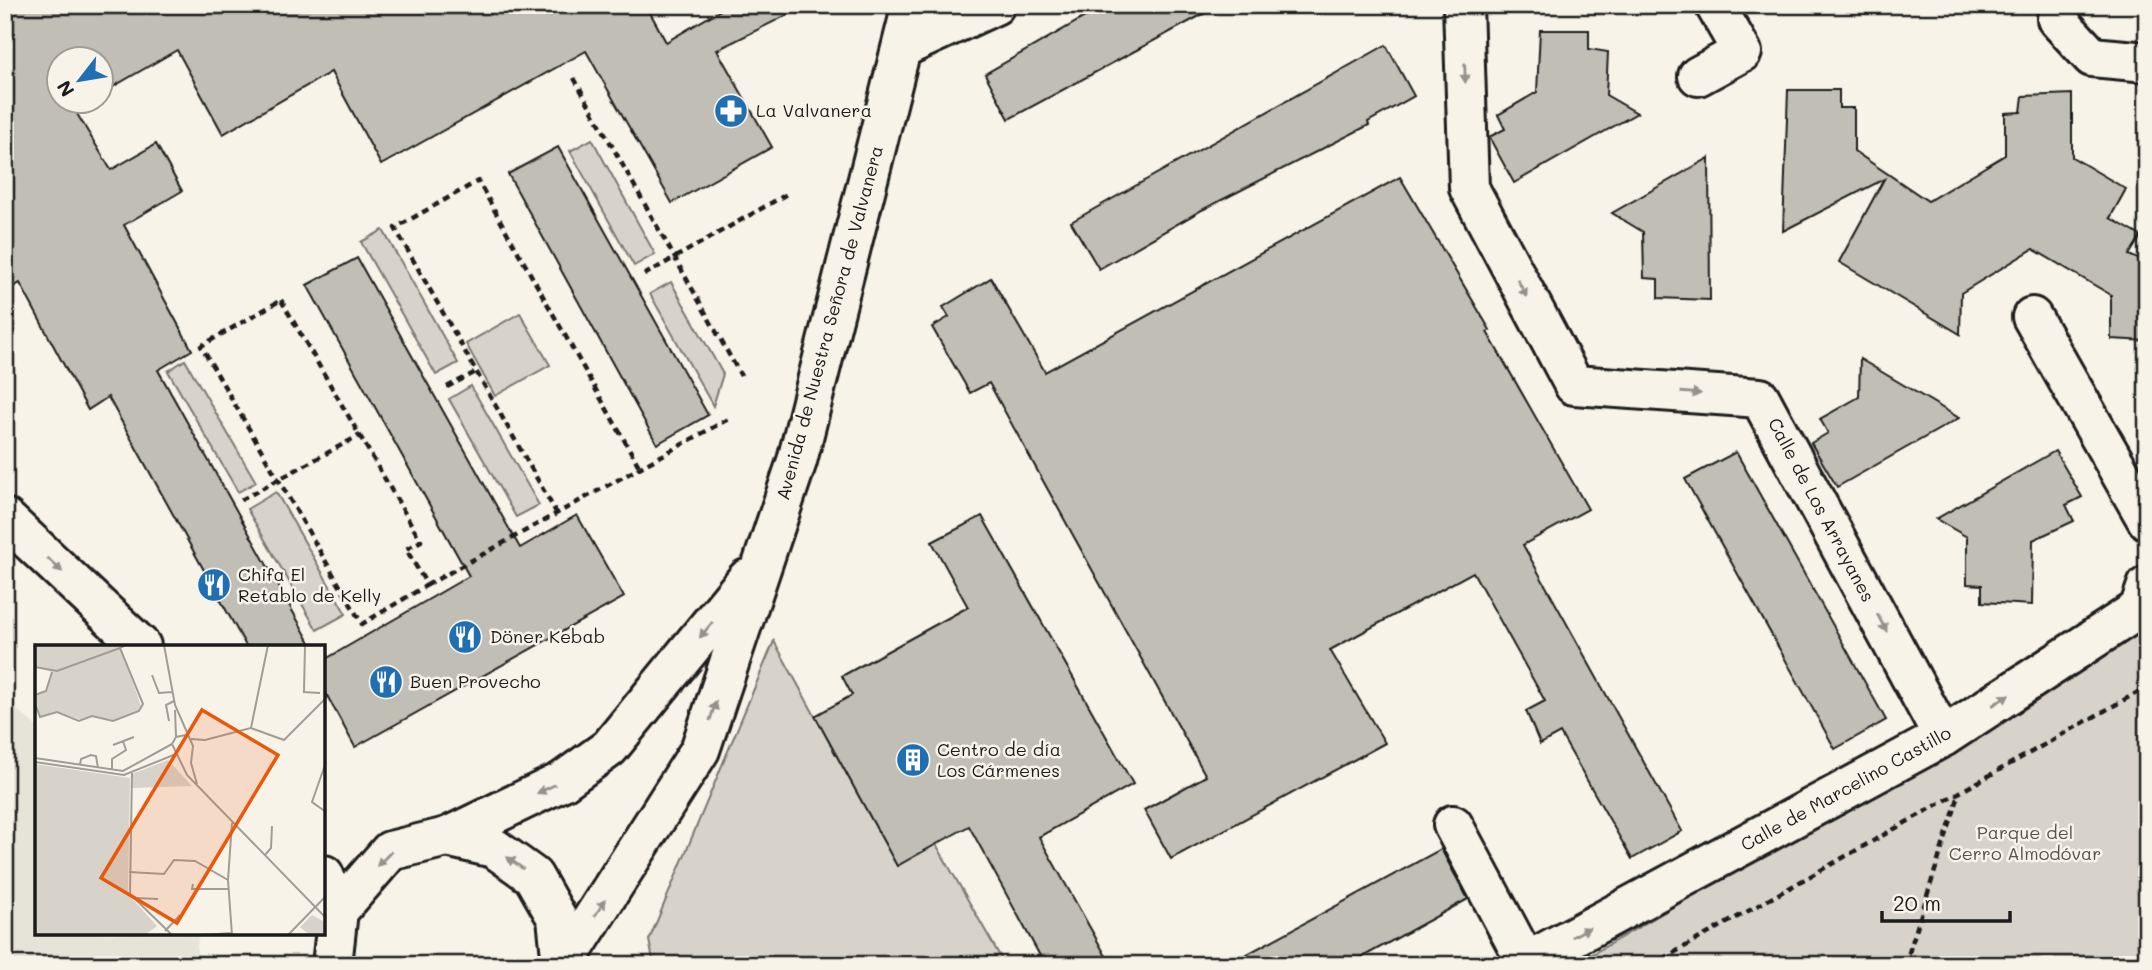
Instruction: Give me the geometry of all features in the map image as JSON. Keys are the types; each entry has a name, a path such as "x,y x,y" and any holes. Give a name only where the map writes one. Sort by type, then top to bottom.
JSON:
{"street":[{"name":"Avenida de Nuestra Señora de Valvanera","path":"563,965 700,750 797,461 912,5"},
{"path":"902,48 995,5"},
{"name":"Calle de Los Arrayanes","path":"1463,5 1469,188 1574,385 1760,398 1943,737"},
{"path":"1698,76 1742,52 1715,5"},
{"path":"2057,19 2092,57 2147,62"},
{"path":"2032,317 2147,520"},
{"path":"5,518 140,645"},
{"name":"Avenida de Nuestra Señora de Valvanera","path":"447,838 563,781 608,748 764,558"},
{"name":"Calle de Marcelino Castillo","path":"1524,963 1943,737 2139,609 2147,586"},
{"path":"1453,825 1524,963"},
{"path":"338,911 390,852 447,838 494,848 533,876 557,918 563,965"},
{"path":"326,880 338,911 332,965"}],"path":[{"path":"574,78 741,376"},
{"path":"556,514 395,228 478,181 640,468"},
{"path":"644,275 787,194"},
{"path":"426,585 406,549 421,541 281,300 201,346 362,624 426,585 730,418"},
{"path":"447,387 476,372"},
{"path":"241,500 359,435"},
{"path":"1652,965 2147,687"},
{"path":"1905,965 1961,792"}],"shaded area":[{"path":"5,699 35,725 35,935 198,935 196,965 5,965"}],"green space":[{"path":"592,139 655,254 634,266 570,151"},
{"path":"383,230 458,363 436,375 361,242"},
{"path":"671,282 723,374 713,406 650,294"},
{"path":"520,313 550,365 495,396 466,344"},
{"path":"185,360 256,482 238,492 168,371"},
{"path":"471,386 539,505 516,517 449,399"},
{"path":"276,492 346,614 317,630 247,509"},
{"name":"Parque del Cerro Almodóvar","path":"2147,629 2147,965 1574,965"},
{"path":"774,641 897,866 936,844 1005,965 654,965 649,940"}],"building":[{"path":"5,5 646,5 666,42 729,5 807,5 717,50 772,147 672,203 586,51 381,165 331,72 223,134 177,50 116,85 116,46 46,46 46,116 78,116 111,170 156,144 182,191 124,225 192,350 158,370 311,645 245,645 108,397 88,410 20,283 5,291"},
{"path":"1106,5 1220,5 1009,119 985,74"},
{"path":"1540,30 1589,30 1589,49 1608,52 1606,95 1637,113 1514,183 1489,137 1505,129 1498,115 1537,92"},
{"path":"1386,45 1414,96 1368,122 1369,125 1202,210 1099,269 1071,222"},
{"path":"1788,90 1839,90 1839,108 1854,108 1854,151 1928,201 2005,155 2005,113 2021,112 2023,96 2072,94 2072,157 2126,189 2110,218 2141,236 2129,255 2147,263 2147,341 2111,339 2111,295 2033,249 1961,293 1960,334 1839,262 1884,179 1783,231"},
{"path":"558,147 708,415 657,444 508,174"},
{"path":"1709,158 1710,300 1658,298 1658,279 1644,278 1643,232 1612,213"},
{"path":"1400,177 1490,330 1487,332 1588,509 1523,545 1682,831 1632,859 1560,733 1540,744 1526,711 1545,701 1473,572 1330,650 1385,743 1171,859 1144,810 1206,776 989,383 970,393 932,327 949,317 943,307 991,278 1045,372"},
{"path":"357,258 520,548 577,515 624,597 355,747 326,694 326,659 469,576 307,285"},
{"path":"1860,359 1959,418 1837,487 1811,443 1828,433 1820,419 1859,397"},
{"path":"2055,451 2082,497 2066,505 2074,521 2033,540 2032,605 1982,602 1982,585 1967,584 1967,537 1936,519"},
{"path":"1736,452 1886,720 1835,749 1685,479"},
{"path":"982,516 1133,784 1039,837 1111,965 1045,965 969,826 897,866 815,716 852,695 842,676 968,607 932,542"},
{"path":"1441,849 1468,899 1348,965 1227,965"}],"place":[{"name":"La Valvanera","path":"731,111"},
{"name":"Chifa El Retablo de Kelly","path":"214,585"},
{"name":"Döner Kebab","path":"465,637"},
{"name":"Buen Provecho","path":"386,682"},
{"name":"Centro de día Los Cármenes","path":"913,760"}]}
